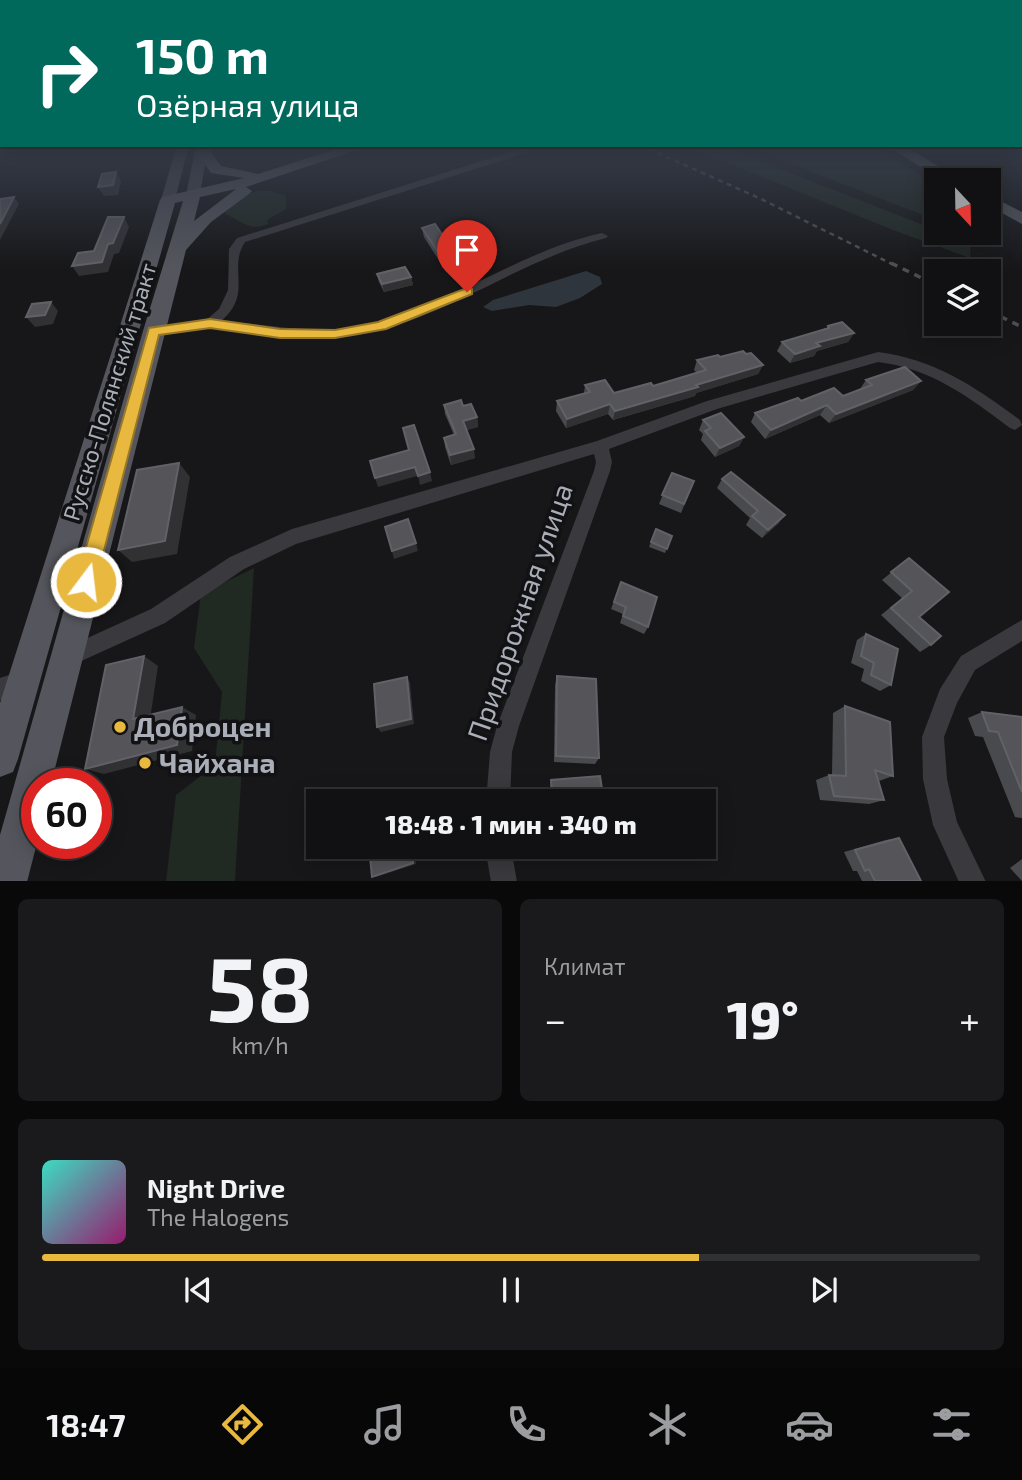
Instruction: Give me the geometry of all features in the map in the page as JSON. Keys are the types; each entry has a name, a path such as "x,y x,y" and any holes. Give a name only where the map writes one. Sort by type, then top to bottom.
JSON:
{"main road":[{"name":"Русско-Полянский тракт","path":"7,881 172,264 181,186"},
{"name":"Русско-Полянский тракт","path":"0,759 12,685 185,186"},
{"path":"180,198 228,186"},
{"path":"172,264 186,240 205,218 230,198 256,186"},
{"path":"1001,207 1022,219"}],"street":[{"path":"210,323 227,310 231,303 236,278 232,256 234,247 241,240 412,186"},
{"path":"153,331 210,323 300,335 361,330 405,317 467,292 566,245 601,236"},
{"path":"66,658 158,616 237,563 292,537 600,446 712,405 878,357 899,358 935,370 954,380 1015,424"},
{"name":"Придорожная улица","path":"499,789 501,752 508,726 602,471 604,462 600,446"},
{"path":"973,881 945,825 935,779 933,737 948,697 968,663 1022,630"},
{"path":"500,859 504,881"}],"shaded area":[{"path":"785,186 824,186 924,225 924,241"},
{"path":"849,186 924,186 924,215"},
{"path":"271,191 286,196 286,209 267,220 268,224 256,227 225,214 225,210 243,195"},
{"path":"934,245 971,245 970,258"},
{"path":"586,271 600,277 602,284 580,298 556,307 529,305 492,311 483,307 493,300"},
{"path":"254,568 235,881 166,881 176,795 215,765 222,692 194,648 201,594"}],"building":[{"path":"14,197 0,224 1,199"},
{"path":"108,217 124,217 113,243 108,244 102,262 72,266 78,253 94,251"},
{"path":"435,224 457,258 444,261 422,228"},
{"path":"405,267 411,277 382,284 377,274"},
{"path":"51,302 45,315 26,317 32,304"},
{"path":"842,322 854,333 816,343 820,346 795,354 782,342 829,328 828,326"},
{"path":"743,351 746,354 751,353 763,365 615,411 610,404 567,419 557,401 590,392 585,385 605,380 614,393 651,383 653,386 706,370 697,360"},
{"path":"905,367 921,381 836,414 827,405 771,430 755,413 798,398 801,401 834,388 843,396 872,385 866,380"},
{"path":"461,400 463,406 471,404 477,417 463,421 474,449 450,455 444,438 456,434 444,405"},
{"path":"721,413 744,437 720,448 705,431 711,428 703,420"},
{"path":"414,425 430,472 418,476 415,467 375,478 370,461 409,450 403,428"},
{"path":"179,463 165,541 118,550 137,470"},
{"path":"731,472 785,515 768,530 752,516 758,511 722,479"},
{"path":"672,473 694,481 684,504 662,495"},
{"path":"408,519 416,543 392,551 385,527"},
{"path":"656,529 672,536 667,549 651,542"},
{"path":"909,558 949,592 919,617 941,636 931,645 891,608 912,591 891,572"},
{"path":"621,582 657,597 648,627 623,616 626,607 614,602"},
{"path":"866,634 898,649 891,685 871,675 874,663 861,656"},
{"path":"144,656 133,719 182,707 177,745 85,768 106,665"},
{"path":"557,676 596,679 599,758 556,756"},
{"path":"407,677 411,719 377,727 374,684"},
{"path":"845,706 890,722 893,776 875,770 884,800 834,796 829,775 846,776"},
{"path":"982,712 1022,717 1022,792 998,732 989,731"},
{"path":"600,776 602,789 552,789 551,780"},
{"path":"899,838 921,881 875,881 869,869 865,871 855,850"},
{"path":"370,859 412,859 413,863 372,877"}],"railway":[{"path":"732,186 894,265"},
{"path":"891,263 924,279"},
{"path":"1001,317 1022,327"}],"place":[{"name":"Доброцен","path":"120,727"},
{"name":"Чайхана","path":"145,763"}],"route":[{"path":"86,582 153,331 210,323 280,334 335,334 381,326 467,292"}]}
